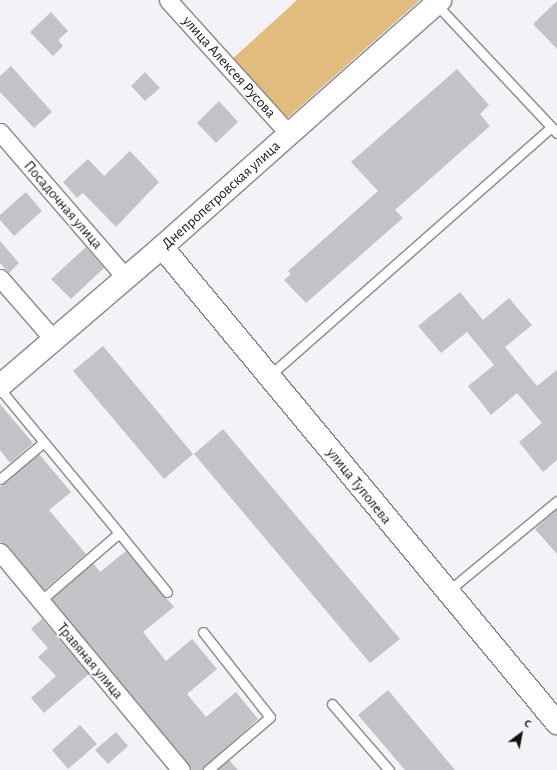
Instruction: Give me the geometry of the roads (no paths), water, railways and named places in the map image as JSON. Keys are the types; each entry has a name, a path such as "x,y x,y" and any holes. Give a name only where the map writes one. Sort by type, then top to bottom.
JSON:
{"street":[{"name":"улица Алексея Русова","path":"168,0 289,134"},
{"name":"Днепропетровская улица","path":"0,386 162,247 438,2"},
{"name":"Посадочная улица","path":"0,132 126,278"},
{"name":"улица Туполева","path":"162,247 446,592 557,723"},
{"path":"0,278 54,340"},
{"name":"Травяная улица","path":"0,552 181,770"}],"lane":[{"path":"269,376 554,130 438,2"},
{"path":"0,389 167,592"},
{"path":"0,479 44,442"},
{"path":"446,592 557,501"},
{"path":"40,601 119,533"},
{"path":"203,632 270,717 208,770"},
{"path":"332,704 389,770"}]}
